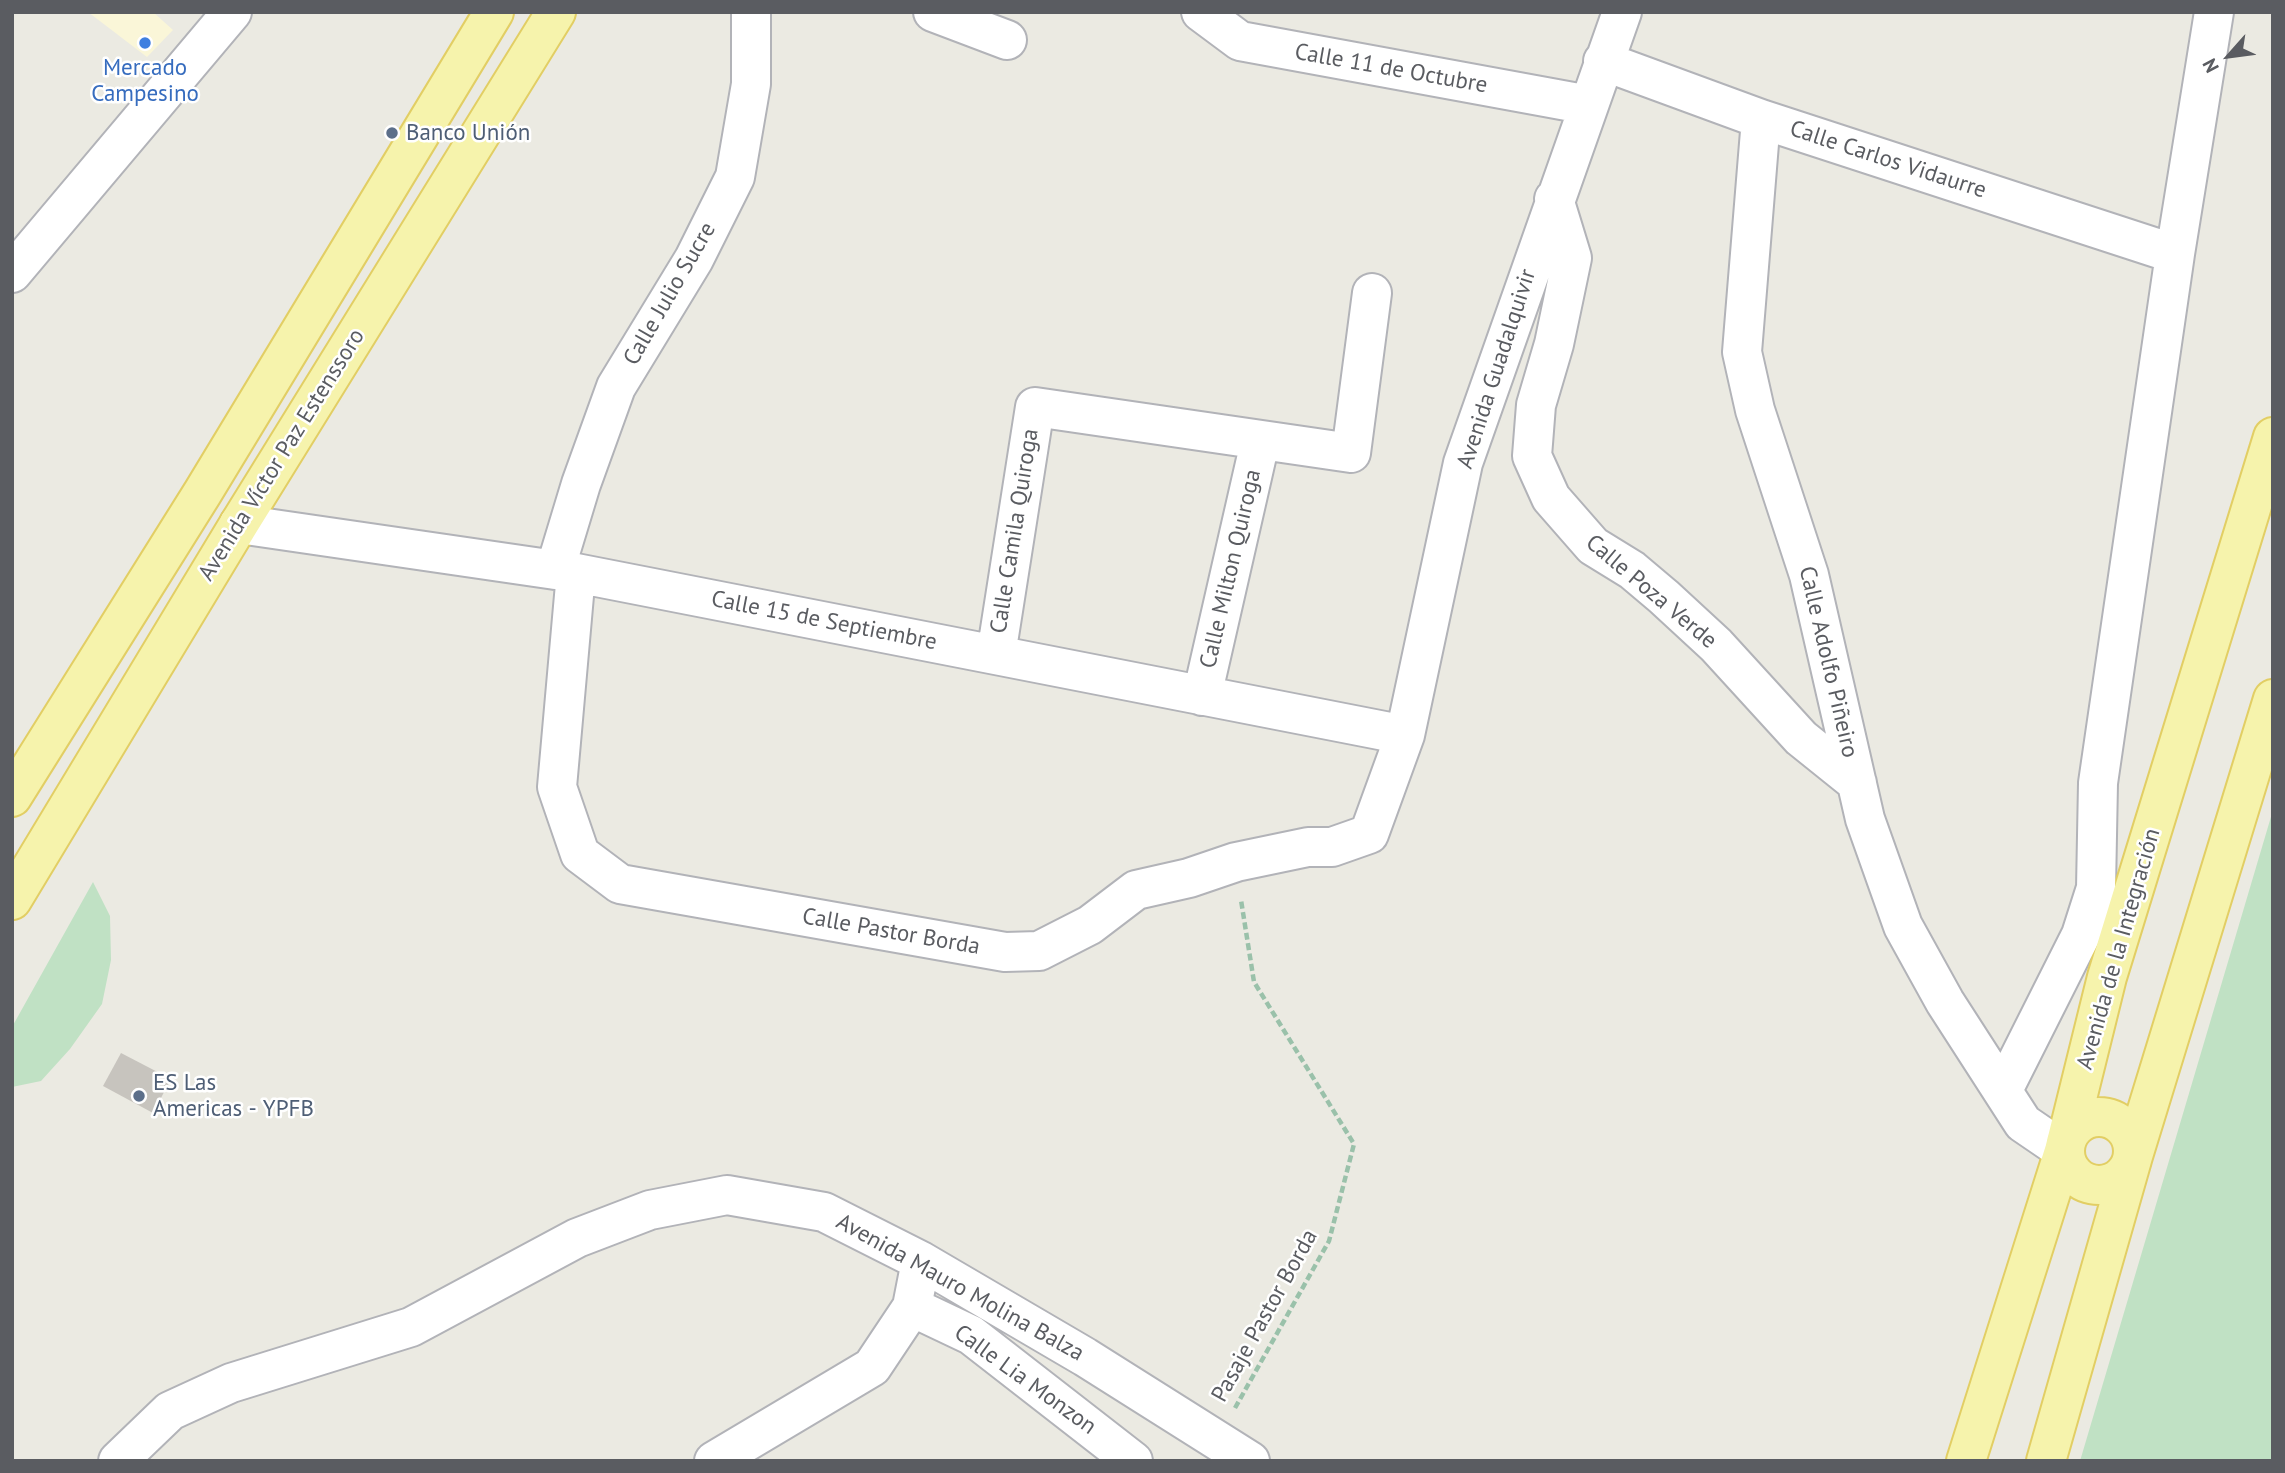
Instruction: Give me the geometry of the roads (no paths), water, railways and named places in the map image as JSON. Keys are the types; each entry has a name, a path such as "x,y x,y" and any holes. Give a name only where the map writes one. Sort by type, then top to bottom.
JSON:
{"main road":[{"name":"Avenida Víctor Paz Estenssoro","path":"12,797 203,492 494,12"},
{"name":"Avenida Víctor Paz Estenssoro","path":"12,900 239,524 556,12"},
{"name":"Avenida de la Integración","path":"1966,1461 2064,1150 2107,977 2273,437"},
{"path":"2046,1461 2133,1156 2273,699"},
{"path":"2101,1117 2112,1120 2129,1135 2133,1156 2122,1176 2112,1183 2090,1185 2071,1172 2064,1150 2080,1122 2101,1117"}],"street":[{"path":"12,272 232,12"},
{"name":"Calle Julio Sucre","path":"565,572 580,484 616,387 694,259 735,177 751,84 751,12"},
{"path":"933,12 1007,40"},
{"name":"Calle 11 de Octubre","path":"1202,12 1206,19 1240,41 1589,105"},
{"name":"Avenida Guadalquivir","path":"1405,735 1464,463 1554,199 1622,12"},
{"path":"2003,1090 2081,935 2096,888 2098,783 2175,254 2214,12"},
{"name":"Calle Carlos Vidaurre","path":"1603,61 1761,119 2175,254"},
{"name":"Calle Adolfo Piñeiro","path":"1761,119 1742,352 1755,410 1810,575 1865,820 1903,926 1945,1002 2023,1123 2064,1150"},
{"name":"Calle Poza Verde","path":"1554,199 1573,258 1554,344 1536,405 1532,456 1551,498 1593,546 1632,570 1664,597 1716,645 1801,737 1857,783"},
{"path":"1260,442 1351,453 1372,293"},
{"name":"Calle Camila Quiroga","path":"996,655 1035,407 1260,442"},
{"name":"Calle Milton Quiroga","path":"1202,696 1260,442"},
{"name":"Calle 15 de Septiembre","path":"239,524 565,572 1405,735"},
{"name":"Calle Pastor Borda","path":"565,572 557,787 580,854 620,884 1017,951 1039,951 1090,925 1136,890 1189,878 1236,862 1308,847 1332,847 1369,834 1405,735"},
{"name":"Avenida Mauro Molina Balza","path":"118,1461 170,1411 231,1383 411,1327 577,1238 650,1210 727,1195 824,1212 921,1261 1218,1439 1250,1461"},
{"path":"714,1461 872,1367 912,1307 921,1261"},
{"name":"Calle Lia Monzon","path":"912,1307 971,1335 1133,1461"}],"place":[{"name":"Mercado Campesino","path":"145,43"},
{"name":"Banco Unión","path":"392,133"},
{"name":"ES Las Americas - YPFB","path":"139,1096"}]}
